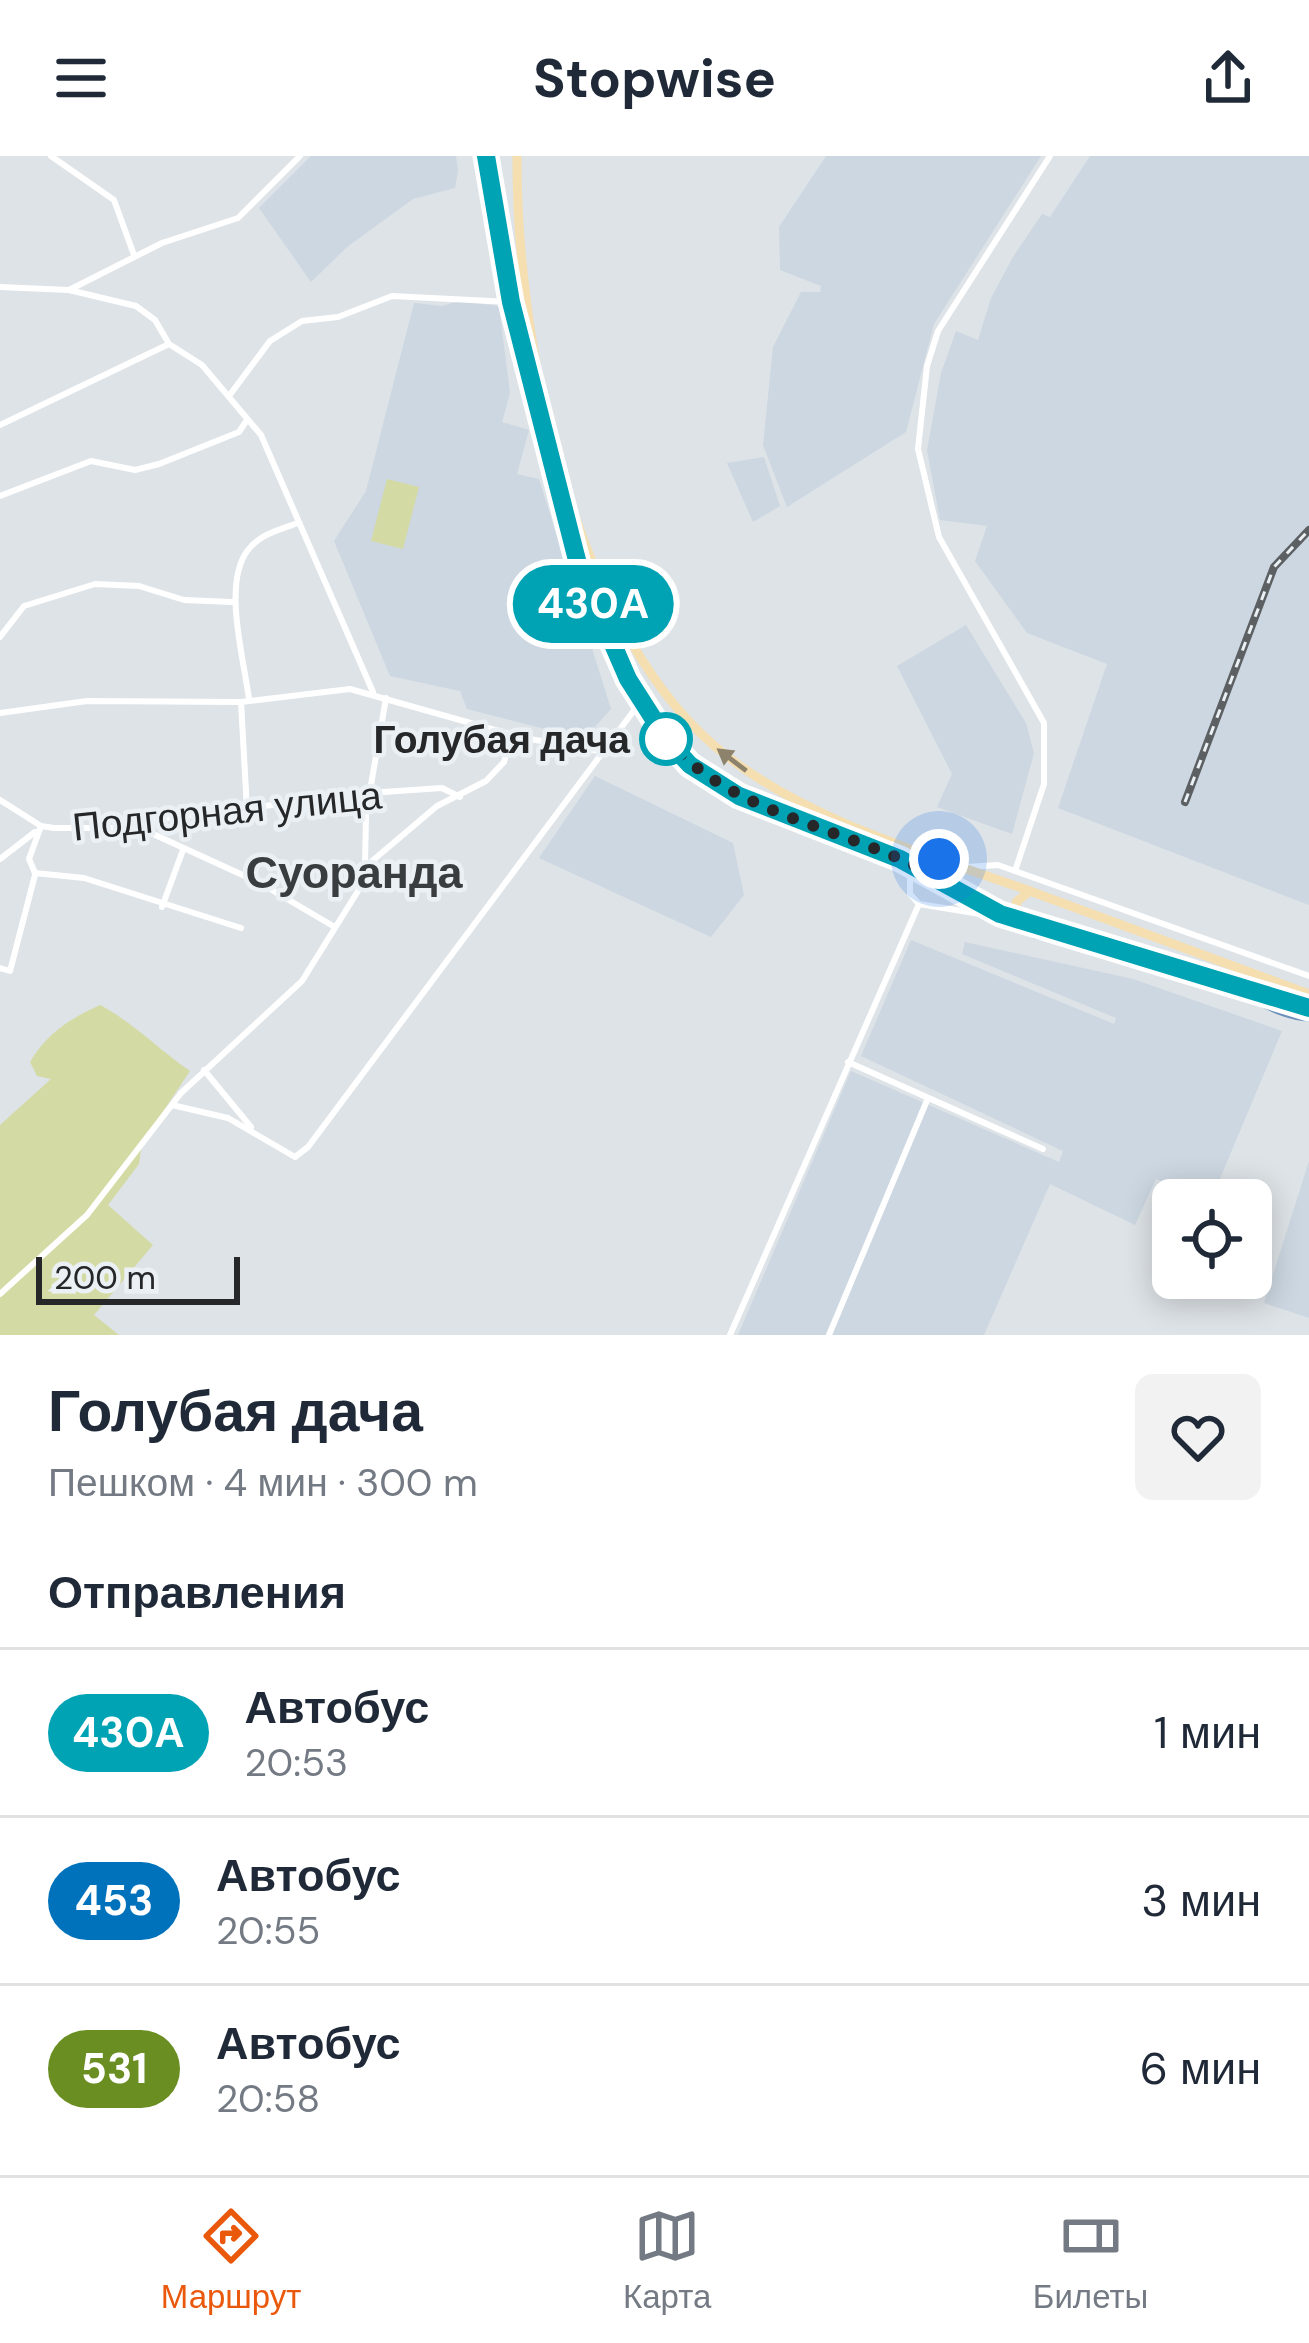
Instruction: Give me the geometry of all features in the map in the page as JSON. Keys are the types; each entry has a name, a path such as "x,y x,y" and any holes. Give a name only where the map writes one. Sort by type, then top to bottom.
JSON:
{"main road":[{"path":"486,156 511,302 578,564 613,651 667,740 713,782 914,865 1018,920 1309,1008"},
{"path":"517,156 521,265 537,362 581,534 618,625 665,694 725,756 778,790 939,859 1309,994"},
{"path":"1018,920 1016,902 1030,891"}],"street":[{"path":"51,156 114,200 134,255"},
{"path":"69,290 134,255 238,218 300,156"},
{"path":"1015,871 1044,784 1044,723 939,537 918,448 927,365 938,331 1050,156"},
{"path":"0,286 69,290 136,307 155,320 169,344 202,365 270,453 373,692"},
{"path":"229,396 270,341 302,321 338,317 392,296 511,302"},
{"path":"0,424 169,344"},
{"path":"0,496 92,461 135,470 159,464 239,432 248,420"},
{"path":"247,810 245,701 232,602 245,552 266,535 298,523"},
{"path":"0,637 24,606 94,584 139,586 184,601 232,602"},
{"path":"0,713 87,701 245,701 319,690 373,692 512,734 605,752"},
{"path":"0,1294 23,1267 87,1215 204,1070 284,1000 358,891 386,696"},
{"path":"172,1105 252,1129 295,1157 378,1057 641,701"},
{"path":"365,867 437,806 460,796 504,762 512,734"},
{"name":"Подгорная улица","path":"0,800 38,829 140,827 151,820 369,793 442,788 460,796"},
{"path":"140,827 260,883 334,926"},
{"path":"0,859 38,829"},
{"path":"0,968 10,971 35,873 29,859 38,829"},
{"path":"162,907 183,850"},
{"path":"919,904 908,884 914,865 939,859"},
{"path":"964,867 989,863 1015,871 1309,976"},
{"path":"35,873 84,878 162,907 242,928"},
{"path":"919,904 1018,920"},
{"path":"730,1335 919,904"},
{"path":"848,1062 1043,1149"},
{"path":"204,1070 252,1129"},
{"path":"829,1335 928,1098"}],"shaded area":[{"path":"311,156 456,156 458,171 455,188 413,199 347,247 311,282 259,208"},
{"path":"826,156 1041,156 934,324 906,432 787,507 763,445 773,347 801,292 820,292 821,286 780,270 779,227"},
{"path":"1090,156 1309,156 1309,905 1058,808 1107,664 1027,633 975,561 987,526 940,520 927,450 941,373 956,331 978,340 991,298 1013,257 1042,214 1050,217"},
{"path":"459,301 499,306 510,393 502,422 529,430 517,474 539,479 611,709 584,739 467,709 460,691 390,676 334,541 366,491 414,303 442,306"},
{"path":"764,457 780,506 753,522 727,463"},
{"path":"966,625 1026,723 1034,753 1012,834 937,807 952,774 897,666"},
{"path":"595,776 733,843 744,895 711,937 539,858"},
{"path":"911,940 1114,1024 1116,1018 962,954 965,942 1133,979 1282,1031 1220,1179 1152,1179 1135,1225 1050,1184 984,1335 738,1335 851,1071 1059,1162 1063,1151 861,1056"},
{"path":"1309,1161 1309,1318 1264,1303 1272,1299 1272,1278"}],"green space":[{"path":"387,479 419,487 403,549 371,541"},
{"path":"100,1005 190,1071 142,1143 139,1164 108,1205 153,1245 94,1315 119,1335 0,1335 0,1125 51,1079 37,1076 30,1062 44,1043"}],"waterway":[{"path":"1034,937 1176,973 1309,1020"}],"railway":[{"path":"1185,802 1274,567 1309,530"}],"bus line":[{"name":"430А","path":"486,156 494,226 511,302 552,475 587,591 628,679 667,740 690,765 739,796 900,859 1000,914 1309,1008"}],"place":[{"name":"Голубая дача","path":"666,739"}],"district":[{"name":"Суоранда","path":"354,872"}],"route":[{"path":"666,739 690,765 739,796 914,865 939,859"}]}
